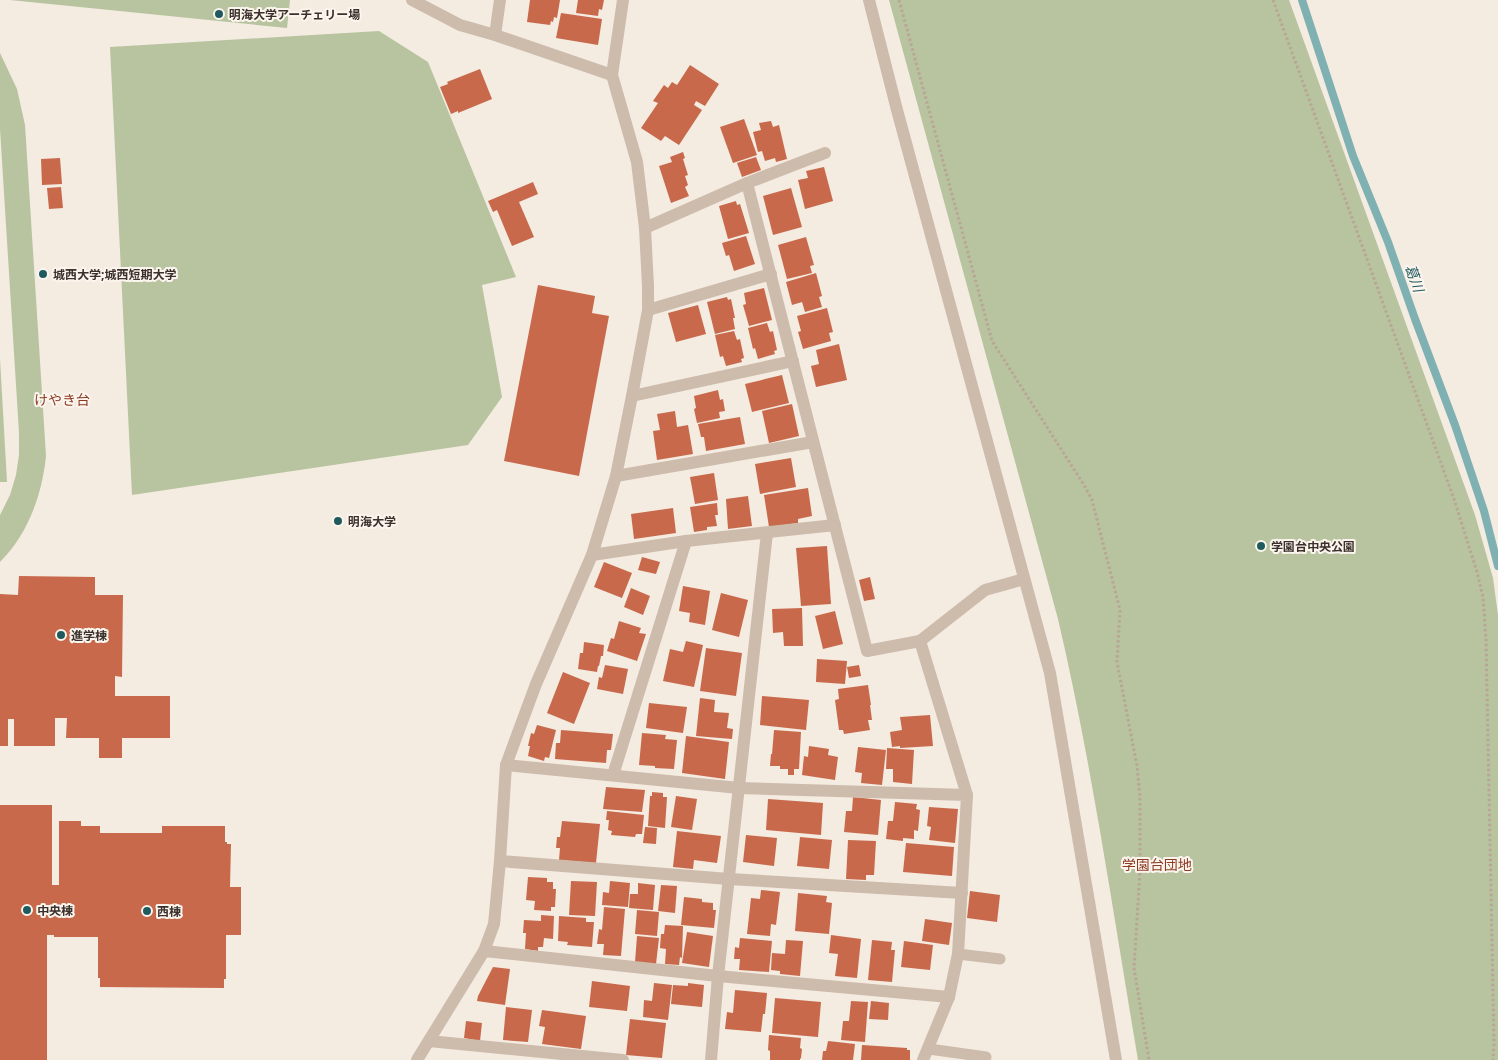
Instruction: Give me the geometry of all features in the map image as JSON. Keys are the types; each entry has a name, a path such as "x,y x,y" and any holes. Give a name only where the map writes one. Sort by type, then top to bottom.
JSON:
{"street":[{"path":"412,0 460,25 612,75"},
{"path":"495,35 500,0"},
{"path":"417,1060 484,951 494,924 506,765 536,684 592,554 616,476 632,396 648,310 648,286 637,162 612,75 623,0"},
{"path":"869,0 907,148 1050,673 1116,1060"},
{"path":"644,228 747,183 825,152"},
{"path":"747,183 867,651 920,640 985,590 1024,579"},
{"path":"648,310 771,274"},
{"path":"632,396 793,361"},
{"path":"616,476 813,442"},
{"path":"592,554 686,541 835,525"},
{"path":"711,1060 718,976 767,532"},
{"path":"613,775 686,541"},
{"path":"920,640 967,795 958,954 949,997 926,1054"},
{"path":"506,765 739,788 967,795"},
{"path":"500,862 962,893"},
{"path":"484,951 718,976 949,997"},
{"path":"429,1041 623,1060"}],"lane":[{"path":"958,954 1000,959"},
{"path":"926,1054 986,1057"}],"path":[{"path":"899,0 992,342 1092,500 1120,610 1117,662 1137,766 1140,797 1140,872 1134,968 1149,1060"},
{"path":"1273,0 1454,499 1483,597 1486,649 1493,1060"}],"green space":[{"name":"明海大学アーチェリー場","path":"10,0 290,0 287,28"},
{"name":"学園台中央公園","path":"889,0 1289,0 1475,515 1493,578 1498,615 1498,1060 1138,1060 1092,783 1058,619"},
{"path":"379,31 428,62 516,277 482,285 502,397 468,445 132,495 110,47"},
{"path":"0,53 17,89 25,125 46,456 41,485 32,513 18,539 0,562 0,515 10,495 16,475 19,455 19,433 0,129"},
{"path":"0,359 7,482 0,482"}],"building":[{"path":"530,0 560,0 557,18 554,17 550,25 527,22"},
{"path":"578,0 604,0 602,10 599,9 598,16 576,13"},
{"path":"561,13 602,19 598,45 556,38"},
{"path":"690,65 719,84 705,106 696,101 694,105 702,110 679,145 665,136 661,141 641,128 658,103 653,101 664,85 668,88 672,82 677,85"},
{"path":"480,69 492,99 451,114 440,87 448,84 447,82"},
{"path":"744,119 757,155 733,163 720,127"},
{"path":"771,121 773,127 779,125 787,159 776,162 775,158 765,161 762,151 758,152 753,132 761,130 759,123"},
{"path":"683,152 688,175 685,176 688,185 685,187 689,196 671,203 659,166 672,162 670,157"},
{"path":"756,157 761,170 742,177 737,163"},
{"path":"60,158 62,184 42,185 41,159"},
{"path":"824,167 833,201 805,209 798,180 808,178 806,171"},
{"path":"533,182 538,194 519,202 534,237 512,246 497,210 493,212 488,201"},
{"path":"61,187 63,208 49,209 47,188"},
{"path":"791,188 802,227 773,235 763,196"},
{"path":"736,201 737,205 740,204 749,233 728,239 719,206"},
{"path":"746,236 755,264 734,271 729,255 726,256 722,243"},
{"path":"806,237 814,265 810,266 812,273 787,279 778,245"},
{"path":"816,273 822,296 819,297 822,307 805,312 802,302 792,305 786,282"},
{"path":"538,285 595,296 592,313 609,316 579,476 504,461"},
{"path":"764,288 772,320 749,326 743,305 746,304 744,293"},
{"path":"727,297 728,300 731,299 735,329 715,334 707,302"},
{"path":"698,305 706,334 676,342 668,313"},
{"path":"827,308 833,332 829,333 831,341 803,349 798,332 801,331 797,316"},
{"path":"767,323 770,332 773,331 777,350 774,351 775,354 758,359 755,348 753,349 748,328"},
{"path":"734,331 737,340 740,339 744,358 741,359 742,362 726,366 723,356 720,357 715,335"},
{"path":"839,344 847,380 816,387 811,366 819,364 816,350"},
{"path":"782,375 789,403 752,412 745,384"},
{"path":"718,390 720,400 723,399 725,411 719,412 720,418 697,423 694,396"},
{"path":"792,404 799,436 769,443 762,411"},
{"path":"675,411 677,427 688,425 693,454 657,460 653,431 660,430 657,414"},
{"path":"740,417 745,444 706,451 704,437 701,437 698,424"},
{"path":"791,458 796,487 760,494 755,464"},
{"path":"714,473 718,500 695,504 690,477"},
{"path":"808,488 812,516 798,519 798,523 769,527 764,495"},
{"path":"748,496 752,526 728,529 726,499"},
{"path":"717,503 718,515 715,515 717,526 707,527 707,530 694,532 690,507"},
{"path":"673,508 676,533 634,539 631,514"},
{"path":"827,546 831,604 801,606 796,548"},
{"path":"642,557 660,562 656,574 638,570"},
{"path":"604,562 632,573 622,598 594,587"},
{"name":"進学棟","path":"19,576 95,577 95,595 123,595 122,677 115,676 115,696 170,696 170,738 122,738 122,758 99,758 99,738 66,738 67,718 55,718 55,746 14,746 14,719 8,719 8,746 0,746 0,594 18,595"},
{"path":"870,577 875,599 864,601 859,580"},
{"path":"683,586 710,591 705,625 689,622 690,613 679,611"},
{"path":"631,588 650,596 643,615 624,607"},
{"path":"721,593 748,600 739,637 712,630"},
{"path":"802,608 803,646 784,646 783,632 773,633 772,609"},
{"path":"835,611 843,644 823,649 815,616"},
{"path":"619,621 641,628 639,633 646,634 637,661 607,651 611,638 614,639"},
{"path":"686,641 703,645 694,687 663,681 670,649 683,652"},
{"path":"584,642 604,645 603,656 601,656 597,672 578,669 580,653 583,653"},
{"path":"706,648 742,653 736,696 700,691"},
{"path":"817,659 847,661 845,684 816,682"},
{"path":"605,665 628,669 623,694 597,689 599,677 602,678"},
{"path":"859,665 861,676 849,678 847,667"},
{"path":"563,672 590,683 574,724 547,713"},
{"path":"868,685 872,720 868,720 870,730 844,734 843,730 839,730 835,700 839,699 838,689"},
{"path":"762,696 809,700 806,730 760,725"},
{"path":"700,698 715,700 714,712 729,713 727,728 733,729 732,739 696,736"},
{"path":"649,703 687,707 683,733 646,728"},
{"path":"930,715 933,746 892,747 890,732 902,730 900,717"},
{"path":"537,725 556,730 549,758 545,757 544,761 528,756 531,733 534,734"},
{"path":"561,730 613,734 611,750 607,750 606,763 555,759 556,743 560,743"},
{"path":"774,730 801,732 799,769 794,769 794,775 788,775 788,769 780,769 780,766 770,766"},
{"path":"642,733 666,735 665,739 677,740 674,769 639,765"},
{"path":"686,736 729,742 725,779 682,773"},
{"path":"809,746 829,749 828,755 838,757 835,780 802,775 804,756 808,757"},
{"path":"858,747 886,750 882,785 861,783 862,773 855,772"},
{"path":"887,748 914,750 912,784 893,782 893,769 886,769"},
{"path":"606,787 645,790 642,812 603,809"},
{"path":"652,792 663,793 663,797 667,797 665,828 648,826 650,796 652,796"},
{"path":"676,796 697,799 692,830 671,827"},
{"path":"853,797 881,800 878,835 844,832 846,811 852,811"},
{"path":"768,799 823,803 821,835 766,830"},
{"path":"895,802 917,804 916,809 920,810 918,831 914,830 914,839 903,838 903,841 886,839 888,821 893,821"},
{"name":"西棟","path":"0,805 52,805 52,885 59,885 59,821 81,821 81,826 100,826 100,833 162,833 162,826 225,826 225,842 231,844 230,887 241,887 241,935 226,935 226,979 224,979 224,988 100,987 100,978 98,978 98,937 54,937 54,935 47,935 47,1060 0,1060"},
{"path":"929,807 958,809 955,843 929,840 931,827 927,826"},
{"path":"607,811 644,815 642,834 636,834 635,837 611,835 612,831 608,830 609,820 606,820"},
{"path":"562,821 600,824 596,863 559,860 560,848 556,848 557,837 560,837"},
{"path":"645,827 657,828 656,844 643,843"},
{"path":"677,831 721,836 717,863 694,860 693,869 673,867"},
{"path":"746,835 777,838 774,866 743,862"},
{"path":"800,837 832,840 829,869 797,866"},
{"path":"848,840 876,841 874,875 866,875 866,880 846,879"},
{"path":"906,843 954,847 952,876 903,872"},
{"path":"528,877 547,878 547,882 553,882 553,889 556,889 555,907 551,907 551,911 534,910 535,901 526,900"},
{"path":"571,881 597,882 595,916 569,915"},
{"path":"610,881 630,883 628,907 602,905 603,892 609,893"},
{"path":"638,883 655,885 653,910 629,908 630,894 638,894"},
{"path":"661,885 677,886 675,913 658,911"},
{"path":"761,890 780,892 776,925 771,924 770,936 747,934 751,898 760,899"},
{"path":"970,891 1000,895 997,922 967,918"},
{"path":"798,893 827,896 826,902 832,903 829,934 795,931"},
{"path":"684,897 702,899 702,902 713,903 713,910 716,910 714,928 681,925"},
{"path":"604,907 625,909 621,956 603,955 604,944 597,944 599,929 602,930"},
{"path":"637,910 659,912 657,936 635,934"},
{"path":"541,915 554,916 553,939 544,938 543,947 538,947 538,951 525,949 526,933 523,933 524,920 541,921"},
{"path":"559,916 586,918 586,922 594,922 592,947 567,945 568,942 558,941"},
{"path":"925,919 952,923 949,945 922,941"},
{"path":"665,925 683,926 682,958 680,957 679,965 665,964 666,949 660,948 661,934 664,934"},
{"path":"687,932 713,936 709,967 682,963"},
{"path":"831,935 861,939 857,978 835,976 838,954 829,953"},
{"path":"637,936 659,938 656,964 635,962"},
{"path":"740,938 772,941 769,972 739,970 740,959 734,959 735,947 739,948"},
{"path":"786,940 803,941 800,976 780,974 780,971 771,970 772,953 785,954"},
{"path":"872,940 892,942 891,950 895,950 892,982 868,980"},
{"path":"904,941 933,945 930,970 901,967"},
{"path":"493,967 510,969 505,1005 477,1001"},
{"path":"592,981 630,986 627,1011 589,1007"},
{"path":"654,983 672,985 668,1020 643,1017 644,1000 652,1001"},
{"path":"688,983 704,985 702,1007 671,1004 673,985 688,986"},
{"path":"735,990 767,993 761,1032 725,1029 727,1012 733,1013"},
{"path":"775,998 821,1002 818,1037 772,1033"},
{"path":"851,1001 868,1002 865,1042 841,1040 843,1021 849,1021"},
{"path":"871,1001 889,1003 888,1020 869,1019"},
{"path":"506,1007 532,1010 528,1042 503,1040"},
{"path":"542,1010 586,1016 581,1049 542,1044 545,1027 539,1026"},
{"path":"630,1019 666,1023 662,1058 626,1055"},
{"path":"466,1021 482,1023 480,1041 464,1038"},
{"path":"769,1035 801,1038 800,1060 770,1060 770,1051 768,1050"},
{"path":"828,1041 855,1044 853,1060 822,1060 823,1051 826,1051"},
{"path":"862,1045 907,1048 907,1050 910,1050 910,1060 861,1060"}],"waterway":[{"name":"葛川","path":"1302,0 1353,156 1388,242 1455,425 1484,511 1498,566"}],"place":[{"name":"明海大学アーチェリー場","path":"219,14"},
{"name":"城西大学;城西短期大学","path":"43,274"},
{"name":"明海大学","path":"338,521"},
{"name":"学園台中央公園","path":"1261,546"},
{"name":"進学棟","path":"61,635"},
{"name":"中央棟","path":"27,910"},
{"name":"西棟","path":"147,911"}],"district":[{"name":"けやき台","path":"62,399"},
{"name":"学園台団地","path":"1157,864"}]}
